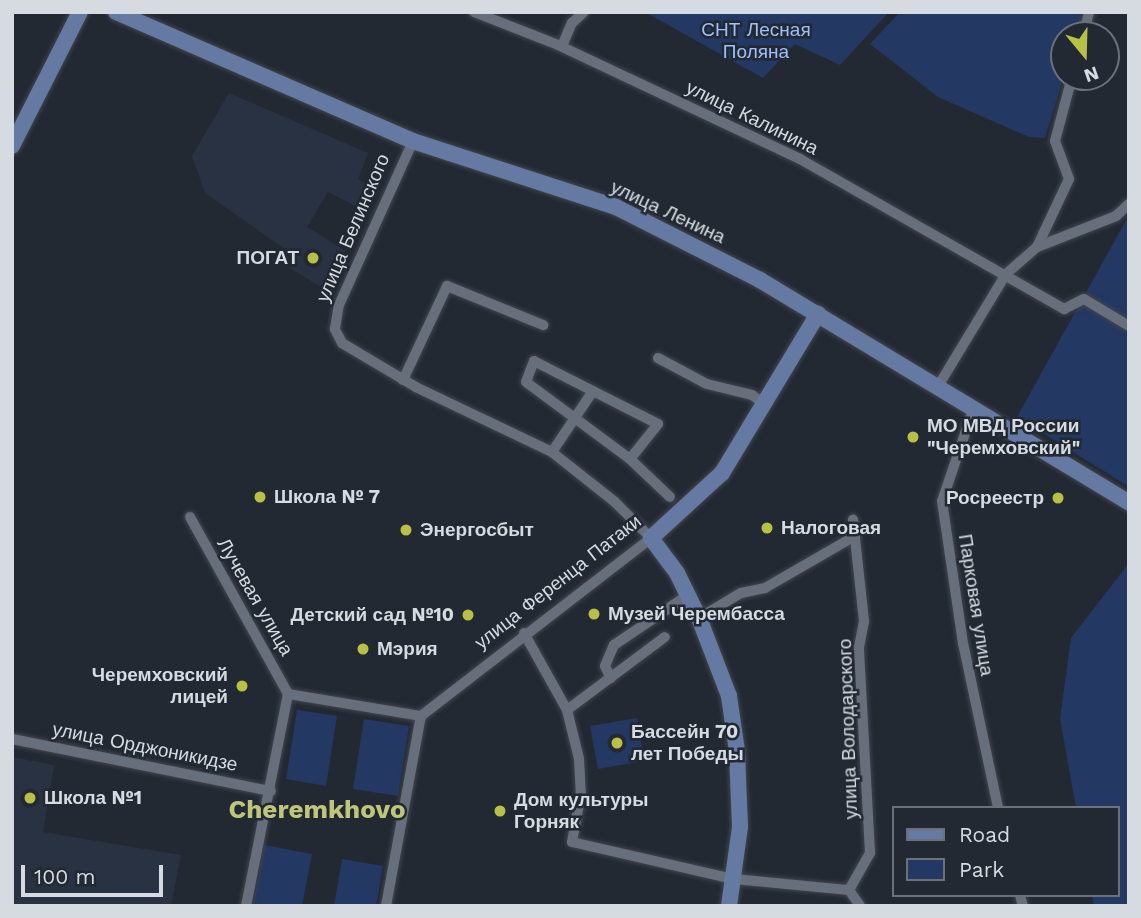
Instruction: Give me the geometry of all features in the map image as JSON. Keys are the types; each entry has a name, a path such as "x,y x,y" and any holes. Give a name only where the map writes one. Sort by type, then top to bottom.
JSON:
{"main road":[{"path":"12,146 80,12"},
{"name":"улица Ленина","path":"116,12 138,18 413,141 616,207 818,314 1129,503"},
{"name":"улица Ференца Патаки","path":"650,538 722,473 766,405 818,314"},
{"name":"улица Белинского","path":"650,538 688,596 729,696 735,732 740,827 729,906"}],"street":[{"name":"улица Калинина","path":"474,12 562,46 800,159 1064,309 1084,299 1129,326"},
{"path":"562,46 572,23 584,12"},
{"path":"1037,247 1069,179 1055,141 1068,91"},
{"name":"улица Белинского","path":"413,141 339,305 335,329 355,354 552,452 615,502 650,538"},
{"path":"937,388 1006,274 1037,247 1116,216 1129,204"},
{"path":"403,380 447,286 543,325"},
{"path":"658,358 707,384 752,395 766,405"},
{"path":"630,459 658,424 534,361 526,382 630,459 670,497"},
{"path":"552,452 593,391"},
{"name":"Парковая улица","path":"973,410 942,501 963,643 998,806"},
{"name":"Лучевая улица","path":"190,517 288,694"},
{"name":"улица Володарского","path":"849,890 870,853 859,647 864,621 853,520"},
{"path":"699,618 741,593 765,588 855,536"},
{"name":"улица Ференца Патаки","path":"421,716 524,633 650,538"},
{"path":"611,678 605,666 614,645 688,596"},
{"path":"524,633 567,710 581,793 572,842 734,879 849,890 860,906"},
{"path":"567,710 665,637"},
{"path":"246,906 271,791 288,694 421,716 386,906"},
{"name":"улица Орджоникидзе","path":"12,739 271,791"}],"shaded area":[{"path":"229,93 368,153 358,179 379,190 368,212 328,192 307,227 346,251 321,287 290,268 295,256 205,193 192,156"},
{"name":"Школа №1","path":"12,757 54,765 43,832 181,855 171,906 12,906"}],"green space":[{"name":"СНТ Лесная Поляна","path":"645,12 889,12 840,65 795,44 763,78"},
{"path":"900,12 1083,12 1081,21 1050,21 1050,91 1059,91 1045,138 1029,137 938,97 870,44"},
{"path":"1129,215 1129,487 1017,417"},
{"path":"1129,563 1129,906 1094,906 1092,897 1120,897 1120,806 1076,806 1060,719 1071,638"},
{"path":"297,710 337,716 326,786 286,779"},
{"name":"Бассейн 70 лет Победы","path":"637,718 644,761 598,769 590,726"},
{"path":"364,719 409,726 398,796 353,789"},
{"path":"264,845 312,854 302,906 253,906"},
{"path":"342,859 383,866 376,906 334,906"}],"place":[{"name":"ПОГАТ","path":"313,258"},
{"name":"МО МВД России \"Черемховский\"","path":"913,437"},
{"name":"Школа № 7","path":"260,497"},
{"name":"Росреестр","path":"1058,498"},
{"name":"Налоговая","path":"767,528"},
{"name":"Энергосбыт","path":"406,530"},
{"name":"Музей Черембасса","path":"594,614"},
{"name":"Детский сад №10","path":"468,615"},
{"name":"Мэрия","path":"363,649"},
{"name":"Черемховский лицей","path":"242,686"},
{"name":"Бассейн 70 лет Победы","path":"617,743"},
{"name":"Школа №1","path":"30,798"},
{"name":"Дом культуры Горняк","path":"500,811"}],"district":[{"name":"Cheremkhovo","path":"317,810"}]}
